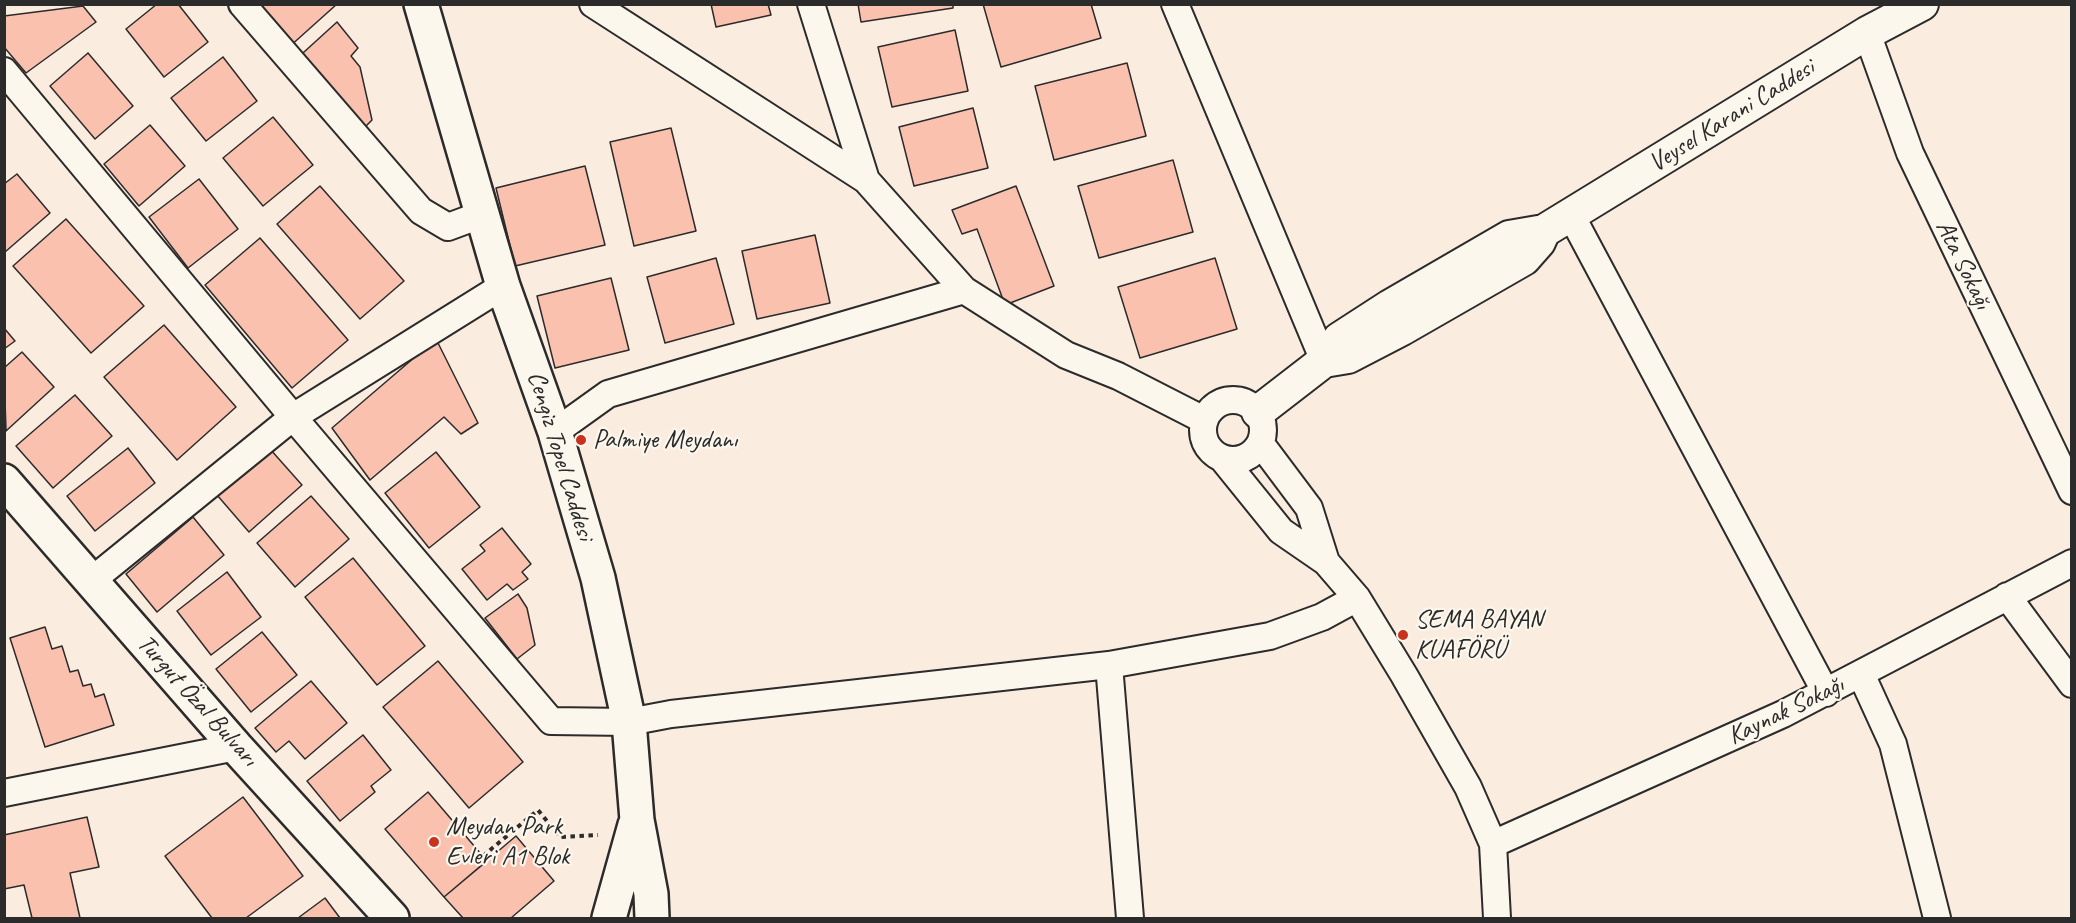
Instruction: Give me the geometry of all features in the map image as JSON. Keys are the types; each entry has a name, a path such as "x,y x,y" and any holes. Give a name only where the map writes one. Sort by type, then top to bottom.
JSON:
{"main road":[{"name":"Cengiz Topel Caddesi","path":"421,4 503,286 555,432 597,578 629,722 634,827 651,894 652,918"},
{"name":"Turgut Özal Bulvarı","path":"4,481 237,747 392,918"},
{"path":"609,918 634,827"}],"street":[{"path":"242,4 421,211 448,227 483,214"},
{"path":"593,4 866,180 964,290 1066,355 1118,376 1204,420"},
{"path":"811,4 866,180"},
{"path":"1175,4 1324,361"},
{"name":"Veysel Karani Caddesi","path":"1258,412 1324,361 1348,357 1402,329 1524,259 1539,242 1544,231 1867,33 1922,4"},
{"name":"Ata Sokağı","path":"1867,33 1910,153 2072,491"},
{"path":"4,71 293,417 551,720 629,722 672,714 1109,665 1270,636 1322,617 1357,598"},
{"path":"1571,215 1826,693"},
{"path":"91,581 293,417 503,286"},
{"path":"555,432 608,394 964,290"},
{"path":"1228,399 1239,399 1250,404 1258,412 1263,422 1264,433 1261,444 1254,453 1244,459 1233,461 1212,452 1203,432 1204,420 1209,410 1228,399"},
{"path":"1261,444 1309,508 1326,562"},
{"path":"1222,458 1281,531 1326,562 1357,598 1468,787 1493,844 1497,918"},
{"name":"Kaynak Sokağı","path":"1493,844 1783,714 2072,563"},
{"path":"2007,596 2072,684"},
{"path":"1109,665 1130,918"},
{"path":"1862,674 1893,744 1937,918"},
{"path":"4,793 237,747"}],"path":[{"path":"483,856 538,810 560,837 634,827"},
{"path":"488,852 492,856"}],"building":[{"path":"157,4 178,4 208,42 164,77 126,29"},
{"path":"253,4 337,4 288,48"},
{"path":"711,4 768,4 771,15 716,27"},
{"path":"858,4 953,4 953,8 861,22"},
{"path":"983,4 1091,4 1101,38 1001,67"},
{"path":"83,6 96,22 26,73 4,47 4,16"},
{"path":"337,22 358,48 351,56 360,67 372,120 357,135 293,62"},
{"path":"955,30 968,91 892,107 878,47"},
{"path":"88,53 133,106 95,139 50,86"},
{"path":"223,57 257,101 206,141 171,98"},
{"path":"1127,63 1146,136 1054,160 1035,86"},
{"path":"973,108 988,168 914,186 899,127"},
{"path":"273,117 313,165 263,206 223,158"},
{"path":"150,125 185,166 139,206 104,164"},
{"path":"671,128 696,231 634,246 610,142"},
{"path":"1173,160 1193,232 1099,258 1078,186"},
{"path":"585,166 605,245 515,266 496,188"},
{"path":"17,174 50,213 5,252 4,184"},
{"path":"199,179 238,229 188,268 149,217"},
{"path":"320,186 404,281 360,319 277,224"},
{"path":"1016,186 1054,286 1005,305 977,229 962,234 952,210"},
{"path":"66,219 144,306 91,353 13,266"},
{"path":"815,235 830,303 757,319 742,251"},
{"path":"260,238 348,340 292,388 205,285"},
{"path":"716,258 734,324 665,343 647,277"},
{"path":"1215,258 1237,329 1140,358 1118,287"},
{"path":"611,278 629,350 555,368 537,296"},
{"path":"164,325 236,407 177,460 104,377"},
{"path":"4,328 15,341 4,349"},
{"path":"436,339 478,423 461,434 444,417 370,480 332,428"},
{"path":"22,352 54,387 6,431 4,368"},
{"path":"75,395 112,436 53,488 16,446"},
{"path":"128,448 155,483 95,531 67,496"},
{"path":"270,449 302,485 249,532 217,495"},
{"path":"436,452 480,507 429,548 385,493"},
{"path":"311,496 349,539 295,587 257,543"},
{"path":"193,517 224,555 157,612 126,574"},
{"path":"502,528 531,564 522,572 528,579 513,590 507,584 487,600 462,569 485,551 480,545"},
{"path":"353,558 425,646 377,685 305,597"},
{"path":"227,572 261,617 211,655 177,611"},
{"path":"518,594 527,608 535,645 517,659 485,618"},
{"path":"45,627 52,649 62,646 70,672 78,670 83,686 91,684 95,697 104,694 114,725 45,747 10,638"},
{"path":"262,632 297,675 251,712 216,669"},
{"path":"438,661 523,762 469,808 383,707"},
{"path":"311,681 347,723 305,759 289,741 276,752 255,728"},
{"path":"363,735 391,770 371,786 375,792 340,821 307,781"},
{"name":"Meydan Park Evleri A1 Blok","path":"428,792 487,861 444,897 385,829"},
{"path":"243,797 303,876 246,918 212,918 165,856"},
{"path":"87,817 99,867 70,873 80,918 32,918 24,885 4,889 4,835"},
{"path":"516,836 554,881 511,918 463,918 444,897"},
{"path":"325,898 340,918 298,918"}],"place":[{"name":"Palmiye Meydanı","path":"581,440"},
{"name":"SEMA BAYAN KUAFÖRÜ","path":"1403,635"},
{"name":"Meydan Park Evleri A1 Blok","path":"434,842"}]}
